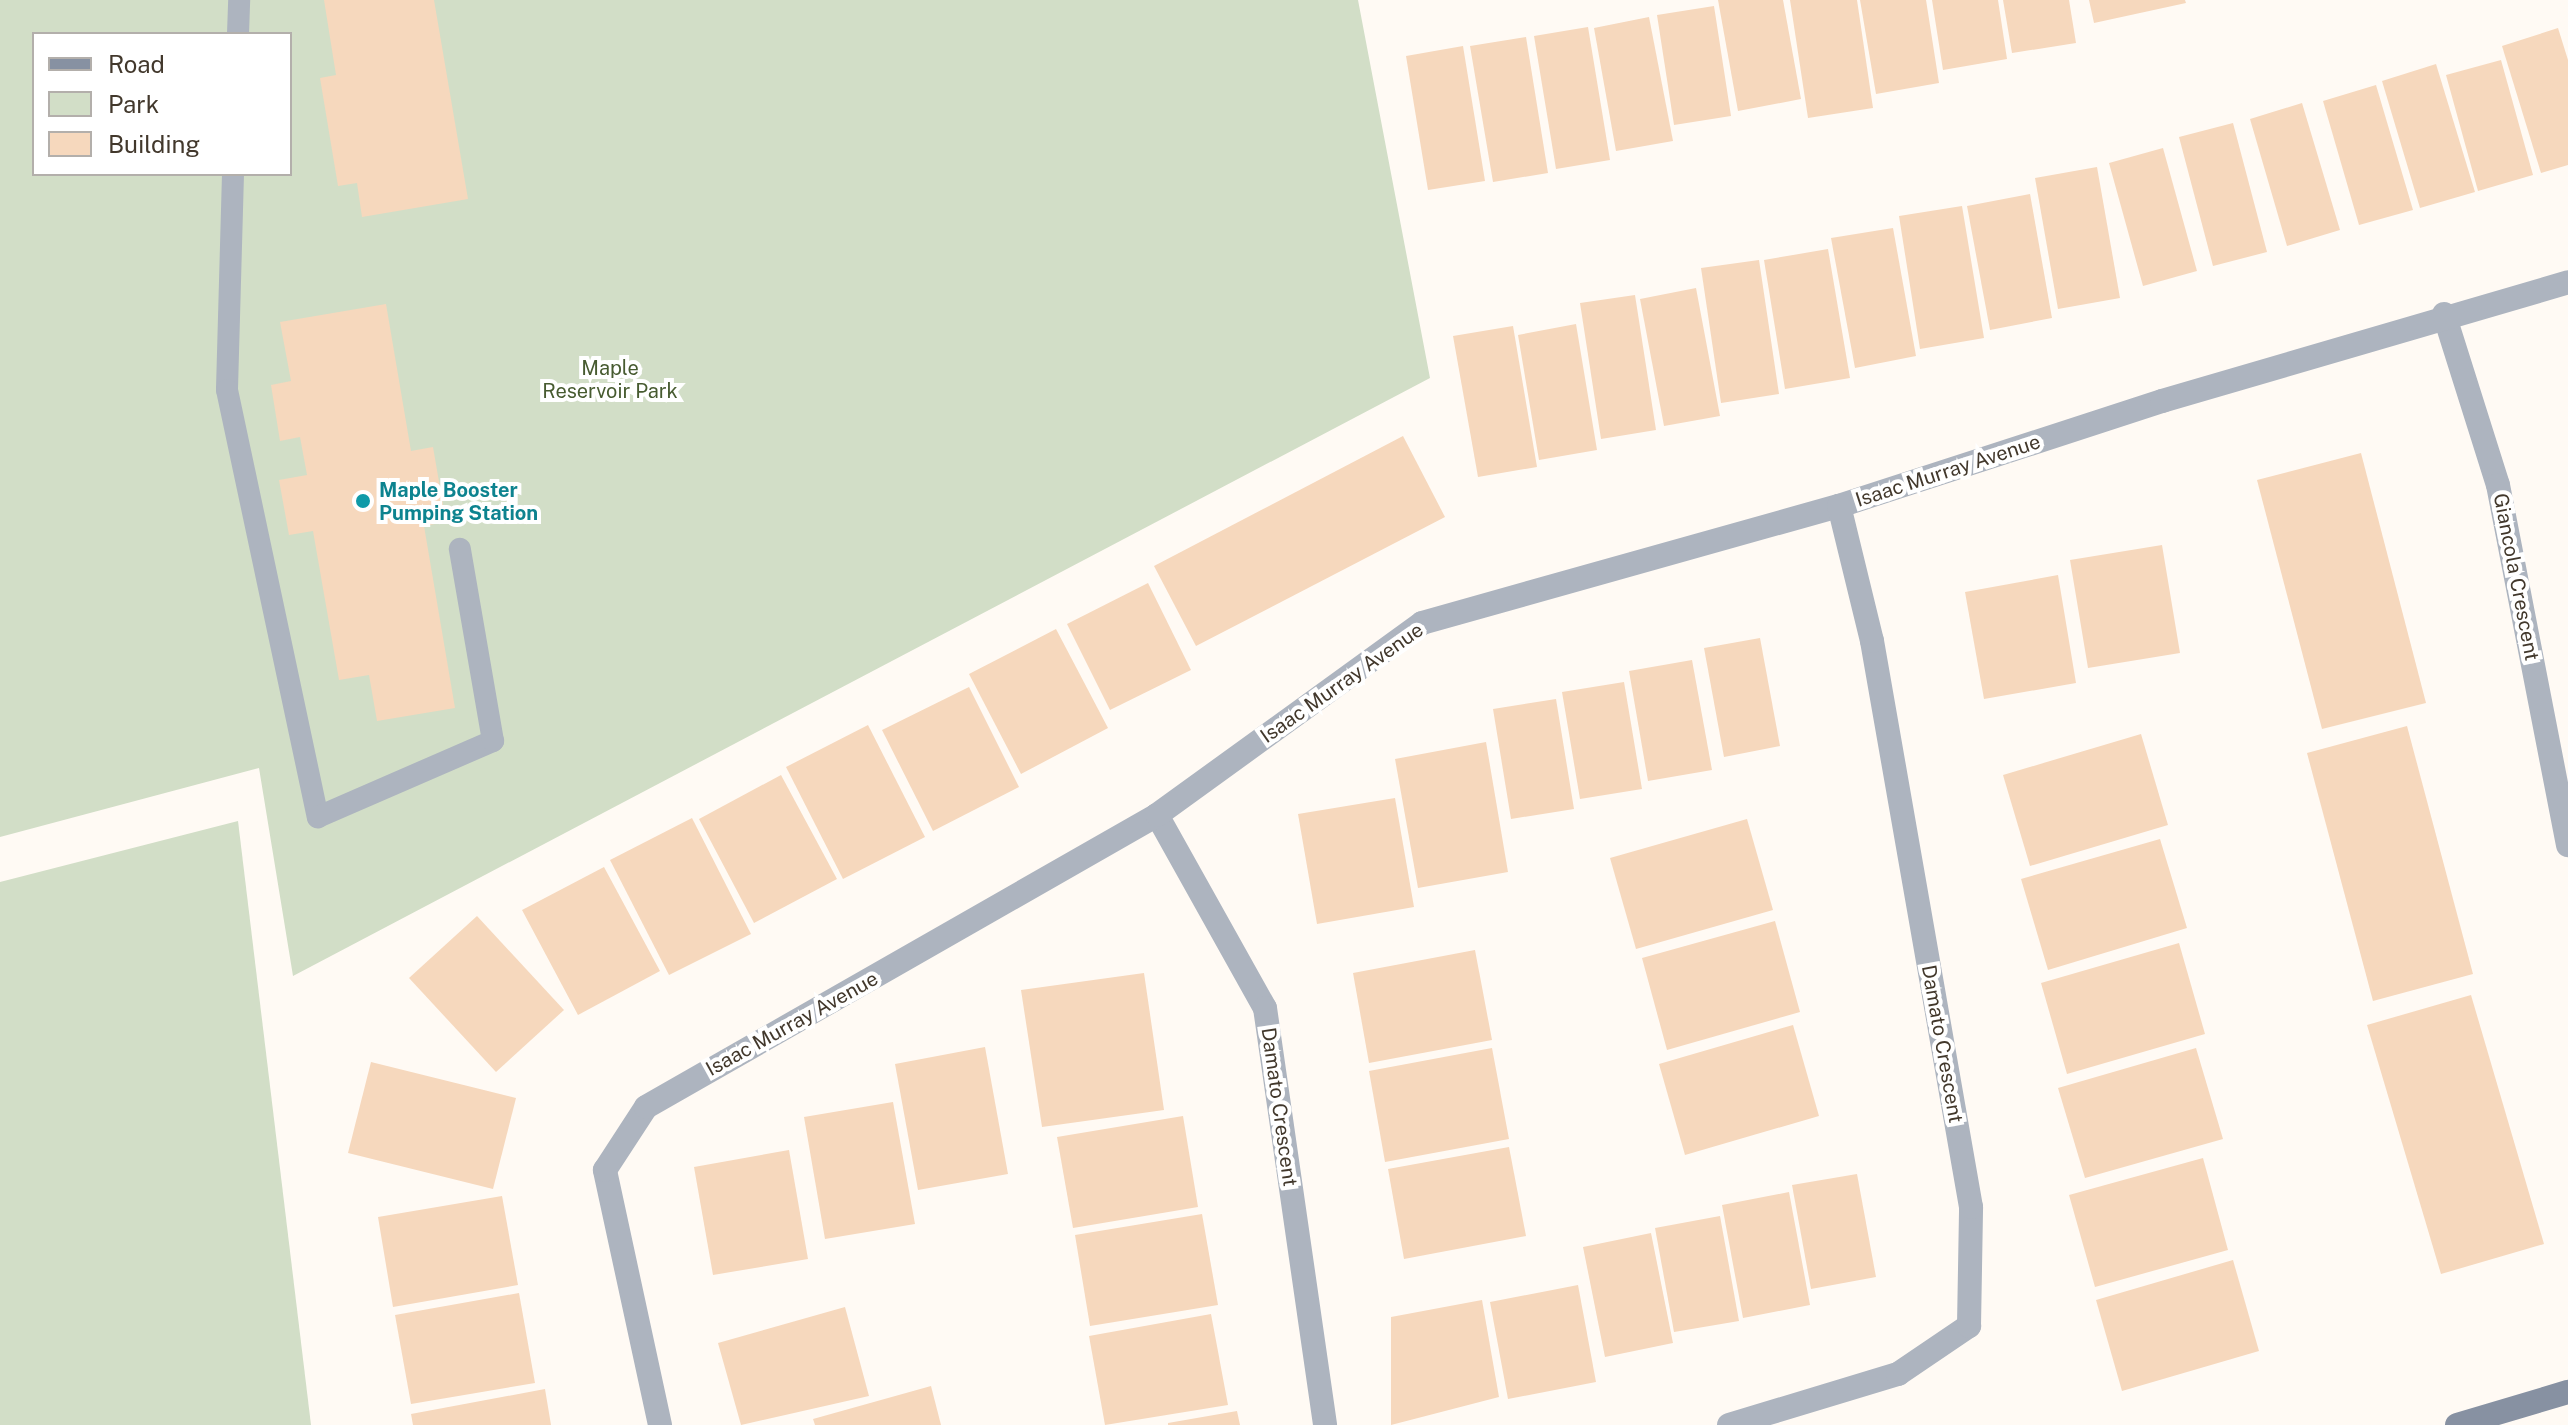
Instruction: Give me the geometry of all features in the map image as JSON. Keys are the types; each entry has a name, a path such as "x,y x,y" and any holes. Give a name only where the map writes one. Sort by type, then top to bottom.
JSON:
{"main road":[{"path":"2457,1425 2568,1392"}],"street":[{"name":"Isaac Murray Avenue","path":"660,1425 605,1170 646,1107 1157,815 1422,623 1839,506 2444,314 2568,282"},
{"name":"Giancola Crescent","path":"2444,314 2498,485 2568,845"},
{"name":"Damato Crescent","path":"1729,1425 1898,1374 1969,1326 1971,1207 1872,641 1839,506"},
{"name":"Damato Crescent","path":"1157,815 1265,1008 1325,1425"}],"lane":[{"path":"238,32 239,0"},
{"path":"233,176 227,390 318,817 493,741 460,549"}],"green space":[{"name":"Maple Reservoir Park","path":"0,0 1358,0 1430,378 293,976 259,768 0,837"},
{"path":"238,821 311,1425 0,1425 0,882"}],"building":[{"path":"324,0 434,0 468,199 362,217 357,183 338,186 320,78 336,75"},
{"path":"1718,0 1783,0 1801,99 1738,111"},
{"path":"1790,0 1857,0 1873,108 1808,118"},
{"path":"1860,0 1926,0 1939,83 1876,94"},
{"path":"1932,0 1998,0 2007,59 1943,70"},
{"path":"2003,0 2069,0 2076,43 2012,53"},
{"path":"2089,0 2185,0 2186,3 2094,23"},
{"path":"1714,6 1731,116 1674,125 1657,15"},
{"path":"1649,17 1673,141 1616,151 1594,28"},
{"path":"1588,27 1610,160 1556,169 1534,36"},
{"path":"2558,28 2568,60 2568,165 2541,173 2502,46"},
{"path":"1526,37 1548,173 1493,182 1470,46"},
{"path":"1463,46 1485,181 1428,190 1406,56"},
{"path":"2501,60 2533,175 2478,191 2446,75"},
{"path":"2436,64 2475,192 2420,208 2382,81"},
{"path":"2376,85 2413,210 2359,225 2323,101"},
{"path":"2302,103 2340,230 2287,246 2250,119"},
{"path":"2233,123 2267,252 2213,266 2179,137"},
{"path":"2163,148 2197,271 2143,286 2109,163"},
{"path":"2097,167 2120,298 2058,309 2035,178"},
{"path":"2030,194 2052,318 1990,330 1967,206"},
{"path":"1962,206 1984,338 1920,349 1899,216"},
{"path":"1893,228 1916,356 1855,368 1831,238"},
{"path":"1828,249 1850,378 1785,389 1764,260"},
{"path":"1759,260 1779,394 1721,403 1701,268"},
{"path":"1696,288 1720,416 1664,426 1640,299"},
{"path":"1635,295 1656,430 1601,439 1580,303"},
{"name":"Maple Booster Pumping Station","path":"386,304 411,451 433,447 446,522 424,526 455,708 377,721 369,675 339,680 313,531 289,535 279,480 307,475 300,437 280,441 271,385 291,381 280,322"},
{"path":"1576,324 1597,450 1539,460 1518,335"},
{"path":"1513,326 1537,467 1478,477 1453,336"},
{"path":"1403,436 1445,517 1196,646 1154,566"},
{"path":"2361,453 2426,703 2322,729 2257,480"},
{"path":"2162,545 2180,653 2088,668 2070,560"},
{"path":"2058,575 2076,683 1984,699 1965,592"},
{"path":"1148,583 1191,670 1110,710 1067,624"},
{"path":"1056,629 1108,728 1021,774 969,674"},
{"path":"1760,638 1780,746 1724,757 1704,648"},
{"path":"1692,660 1712,770 1648,781 1629,671"},
{"path":"1624,682 1642,789 1580,799 1562,692"},
{"path":"969,687 1019,787 933,831 882,730"},
{"path":"1556,699 1574,809 1511,819 1493,709"},
{"path":"868,725 925,837 843,879 786,767"},
{"path":"2407,726 2473,974 2373,1001 2307,753"},
{"path":"2141,734 2168,825 2030,866 2003,775"},
{"path":"1486,742 1508,872 1418,888 1395,759"},
{"path":"781,775 837,879 754,923 699,819"},
{"path":"1395,798 1414,907 1317,924 1298,814"},
{"path":"692,818 751,934 669,975 610,860"},
{"path":"1747,819 1773,910 1636,949 1610,858"},
{"path":"2160,839 2187,928 2048,970 2021,879"},
{"path":"604,867 660,971 578,1015 522,910"},
{"path":"477,916 564,1010 496,1072 409,978"},
{"path":"1775,921 1800,1012 1667,1050 1642,958"},
{"path":"2179,943 2205,1034 2067,1074 2041,983"},
{"path":"1475,950 1492,1040 1369,1063 1353,973"},
{"path":"1144,973 1164,1110 1042,1127 1021,990"},
{"path":"2471,995 2544,1244 2441,1274 2367,1025"},
{"path":"1793,1025 1819,1116 1685,1155 1659,1064"},
{"path":"985,1047 1008,1174 918,1190 895,1064"},
{"path":"1492,1048 1509,1139 1385,1162 1369,1071"},
{"path":"2196,1048 2223,1139 2085,1178 2058,1088"},
{"path":"371,1062 516,1098 493,1189 348,1153"},
{"path":"893,1102 915,1224 825,1239 804,1117"},
{"path":"1183,1116 1198,1207 1073,1228 1057,1137"},
{"path":"1509,1147 1526,1236 1404,1259 1388,1169"},
{"path":"789,1150 808,1259 713,1275 694,1167"},
{"path":"2203,1158 2228,1250 2095,1287 2069,1195"},
{"path":"1857,1174 1876,1277 1811,1289 1792,1185"},
{"path":"1789,1192 1810,1305 1743,1318 1722,1205"},
{"path":"502,1196 518,1285 393,1307 378,1217"},
{"path":"1202,1214 1218,1305 1090,1326 1075,1235"},
{"path":"1720,1216 1739,1321 1674,1332 1655,1228"},
{"path":"1651,1233 1673,1343 1605,1357 1583,1247"},
{"path":"2233,1260 2259,1351 2122,1391 2096,1300"},
{"path":"1578,1285 1596,1382 1508,1399 1490,1302"},
{"path":"519,1293 535,1383 411,1404 395,1315"},
{"path":"1482,1300 1499,1397 1391,1425 1391,1317"},
{"path":"845,1307 869,1396 741,1425 718,1343"},
{"path":"1211,1314 1228,1405 1105,1425 1089,1336"},
{"path":"931,1386 941,1425 815,1425 813,1419"},
{"path":"545,1389 551,1425 413,1425 411,1414"},
{"path":"1237,1411 1240,1425 1168,1425 1168,1423"}],"place":[{"name":"Maple Booster Pumping Station","path":"363,501"}]}
